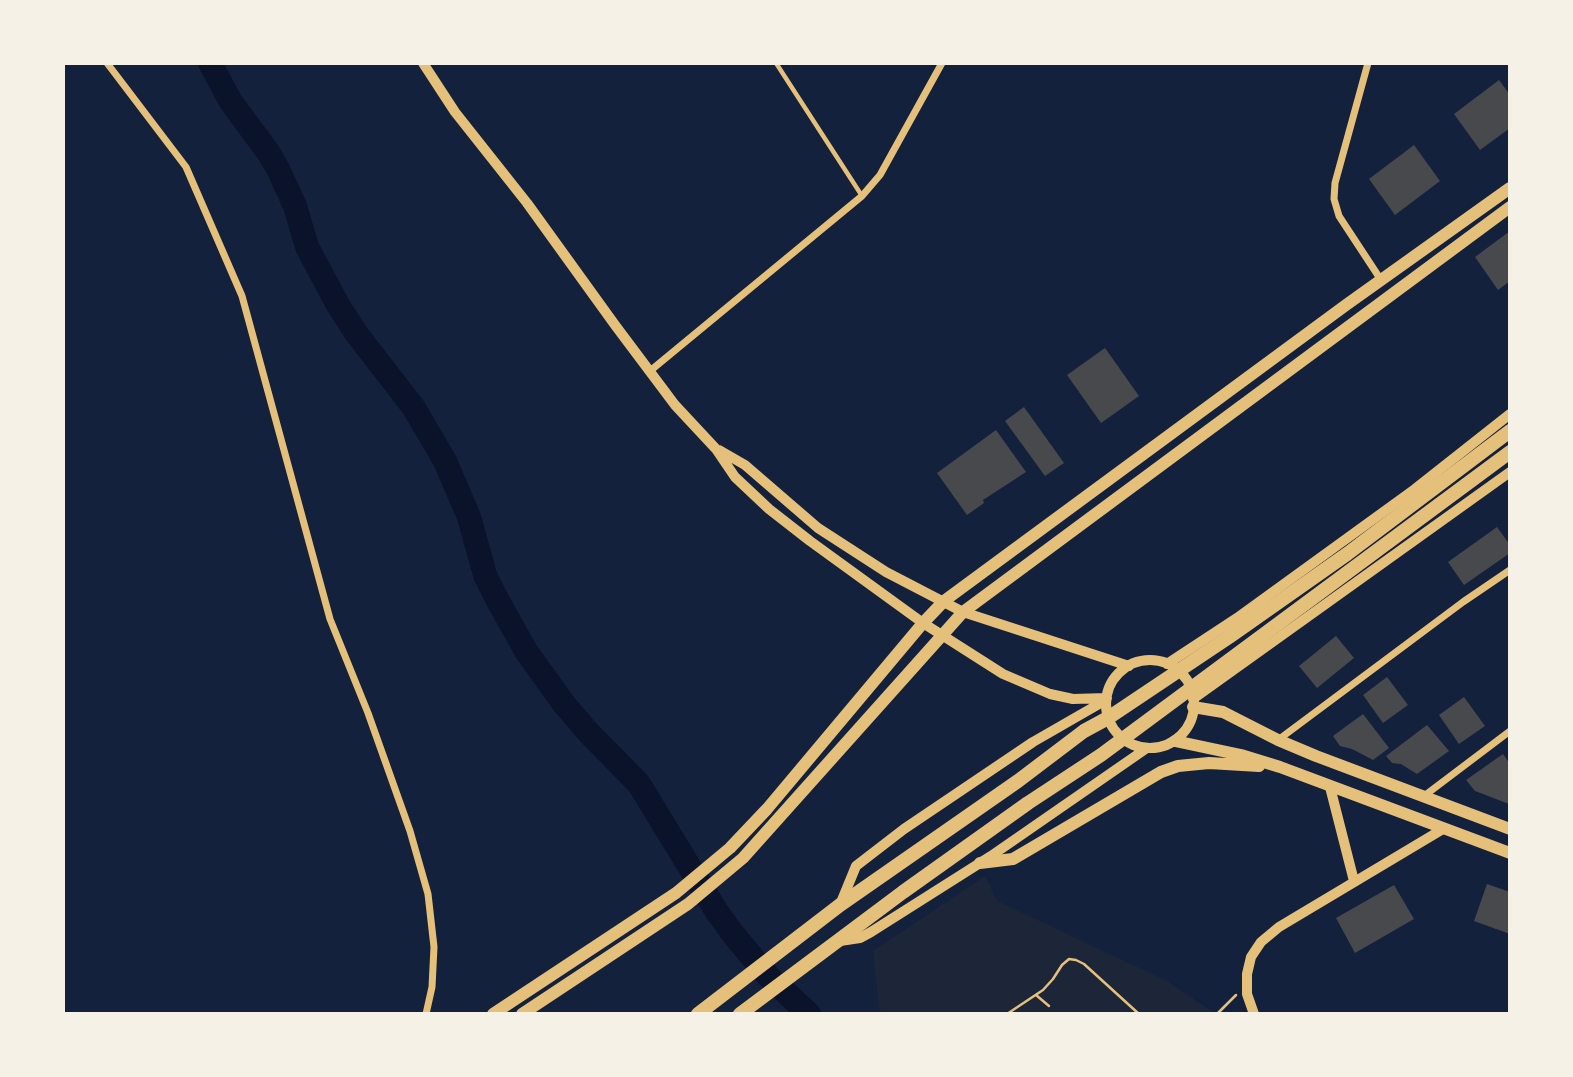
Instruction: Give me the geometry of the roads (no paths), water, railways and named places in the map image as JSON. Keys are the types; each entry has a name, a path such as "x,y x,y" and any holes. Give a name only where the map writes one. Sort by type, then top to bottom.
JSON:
{"highway":[{"path":"698,1014 840,905 1084,731 1108,718 1172,667 1229,637 1347,554 1510,431"},
{"path":"740,1014 982,836 1121,739 1192,698 1510,452"},
{"path":"1084,731 1099,735 1103,743 1101,755"}],"main road":[{"path":"493,1014 667,900 730,848 767,809 944,601 1510,188"},
{"path":"522,1014 688,904 743,858 963,612 1510,207"},
{"path":"1192,698 1278,740 1510,829"},
{"path":"1175,741 1241,755 1280,767 1510,853"},
{"path":"980,863 1013,859 1152,777 1178,766 1209,763 1280,767"}],"street":[{"path":"107,63 186,167 242,296 330,619 368,713 410,831 428,894 434,947 432,987 426,1014"},
{"path":"424,63 455,112 527,203 650,371 716,449 735,477 769,509 923,623 1003,674 1050,694 1073,699 1106,699"},
{"path":"650,371 862,196 880,175 942,63"},
{"path":"1368,63 1335,183 1334,199 1339,216 1381,280"},
{"path":"1172,667 1415,489 1510,414"},
{"path":"716,449 745,465 818,528 887,572 963,612 1129,666"},
{"path":"1192,698 1510,472"},
{"path":"1278,740 1462,602 1510,570"},
{"path":"1144,661 1172,667 1186,680 1192,698 1192,717 1188,726 1175,741 1157,748 1132,745 1125,741 1114,730 1107,716 1108,690 1116,676 1129,666 1144,661"},
{"path":"840,905 856,866 904,829 1032,742 1106,699"},
{"path":"1422,797 1510,732"},
{"path":"834,944 860,938 871,932 980,863 1147,748"},
{"path":"1330,787 1354,881"},
{"path":"1254,1014 1247,994 1247,974 1251,957 1261,942 1279,927 1443,829"}],"lane":[{"path":"776,63 862,196"}],"waterway":[{"path":"210,63 231,102 278,169 295,206 307,247 338,305 356,333 414,408 445,461 469,517 485,575 526,651 564,704 639,784 733,934 768,976 809,1014"}]}
